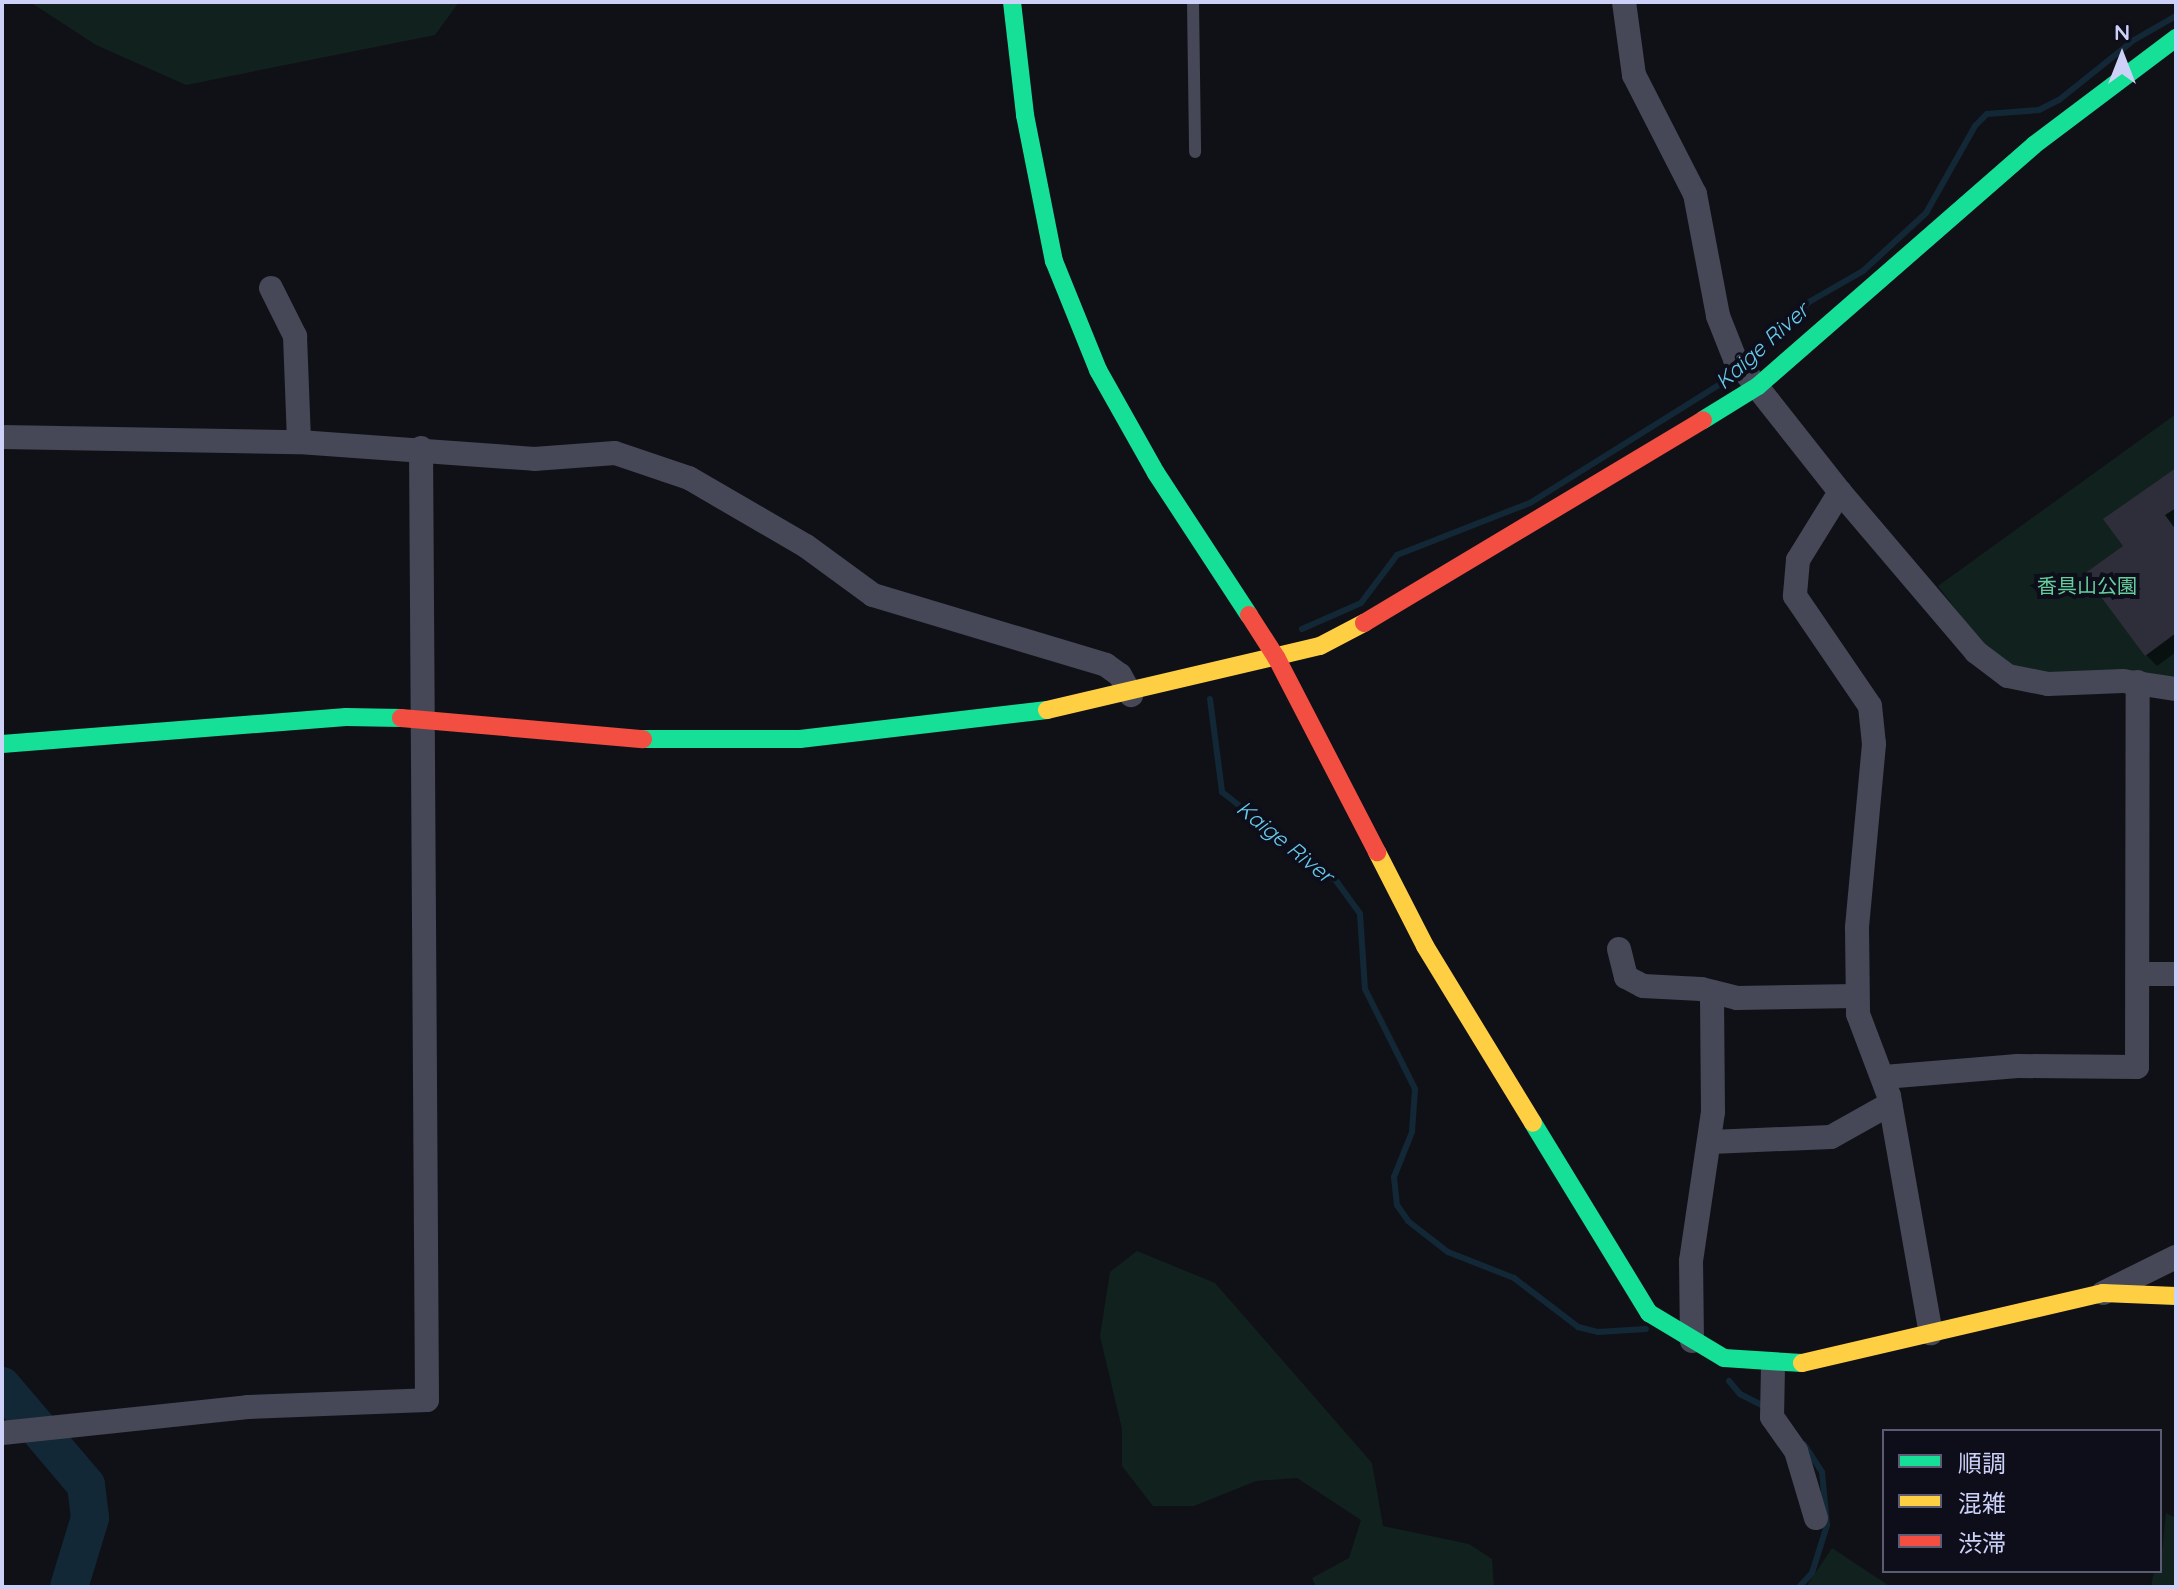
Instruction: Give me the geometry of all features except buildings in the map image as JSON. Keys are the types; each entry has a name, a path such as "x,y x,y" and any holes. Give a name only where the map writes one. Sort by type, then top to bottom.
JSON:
{"street":[{"path":"1012,2 1025,115 1054,261 1098,370 1134,434 1276,657 1425,946 1639,1301 1692,1341 1724,1358 1773,1366 1844,1358 1931,1333 2103,1293 2176,1257"},
{"path":"1624,2 1634,75 1695,194 1718,316 1735,359 1840,492 1989,665 2025,681 2138,682 2176,689"},
{"path":"2,744 294,720 420,718 730,744 1039,712 1131,695 1350,634 1758,386 2034,145 2176,38"},
{"path":"271,288 295,336 299,442"},
{"path":"2,437 299,442 421,448 534,459 615,453 641,459 689,478 740,507 873,595 1106,665 1120,675 1131,695"},
{"path":"13,1432 248,1407 427,1400 430,1289 420,718 421,448"},
{"path":"1840,492 1798,560 1794,576 1795,596 1803,613 1862,689 1873,723 1857,917 1857,996 1862,1031 1884,1077 1890,1104 1931,1333"},
{"path":"1884,1077 2018,1066 2137,1067 2138,682"},
{"path":"1619,949 1626,977 1633,984 1712,992 1737,998 1857,996"},
{"path":"2138,974 2176,974"},
{"path":"1692,1341 1691,1261 1711,1142 1712,992"},
{"path":"1711,1142 1821,1139 1890,1104"},
{"path":"2103,1293 2176,1296"},
{"path":"1773,1366 1772,1408 1796,1451 1816,1518"}],"lane":[{"path":"1193,2 1195,152"}],"green space":[{"path":"30,2 459,2 435,35 186,85 96,45"},
{"name":"香具山公園","path":"2176,414 2176,677 2027,677 1991,655 1938,586"},
{"path":"1137,1251 1215,1283 1372,1463 1383,1526 1469,1544 1492,1559 1494,1587 1316,1587 1312,1578 1349,1558 1361,1520 1297,1478 1256,1481 1194,1506 1153,1506 1122,1466 1122,1429 1100,1336 1110,1272"},
{"path":"2166,1513 2176,1518 2176,1587 2151,1587 2154,1573 2162,1573"},
{"path":"1832,1548 1891,1587 1806,1587"}],"waterway":[{"name":"Kaige River","path":"1748,364 1809,302 1863,271 1926,213 1975,126 1987,114 2039,110 2059,100 2134,40 2176,16"},
{"name":"Kaige River","path":"1302,629 1361,603 1397,555 1530,503 1740,372"},
{"name":"Kaige River","path":"1210,699 1222,792 1337,882 1360,914 1365,989 1415,1089 1412,1132 1394,1177 1397,1205 1408,1221 1448,1252 1514,1278 1578,1327 1598,1332 1646,1329"},
{"name":"Kaige River","path":"1729,1381 1740,1394 1765,1407"},
{"path":"2,1386 86,1485 90,1518 69,1587"},
{"name":"Kaige River","path":"1799,1587 1812,1573 1827,1525 1822,1472 1804,1444"}],"traffic: fast":[{"path":"1012,2 1025,115 1054,261 1098,370 1156,473 1249,615"},
{"path":"1703,420 1758,386 2034,145 2176,38"},
{"path":"643,739 800,739 1047,710"},
{"path":"2,744 346,717 401,718"},
{"path":"1533,1123 1649,1313 1724,1358 1802,1363"}],"traffic: slow":[{"path":"1047,710 1320,646 1364,623"},
{"path":"1377,852 1425,946 1533,1123"},
{"path":"1802,1363 2103,1293 2176,1296"}],"traffic: jam":[{"path":"1364,623 1703,420"},
{"path":"1249,615 1276,657 1377,852"},
{"path":"401,718 643,739"}]}
